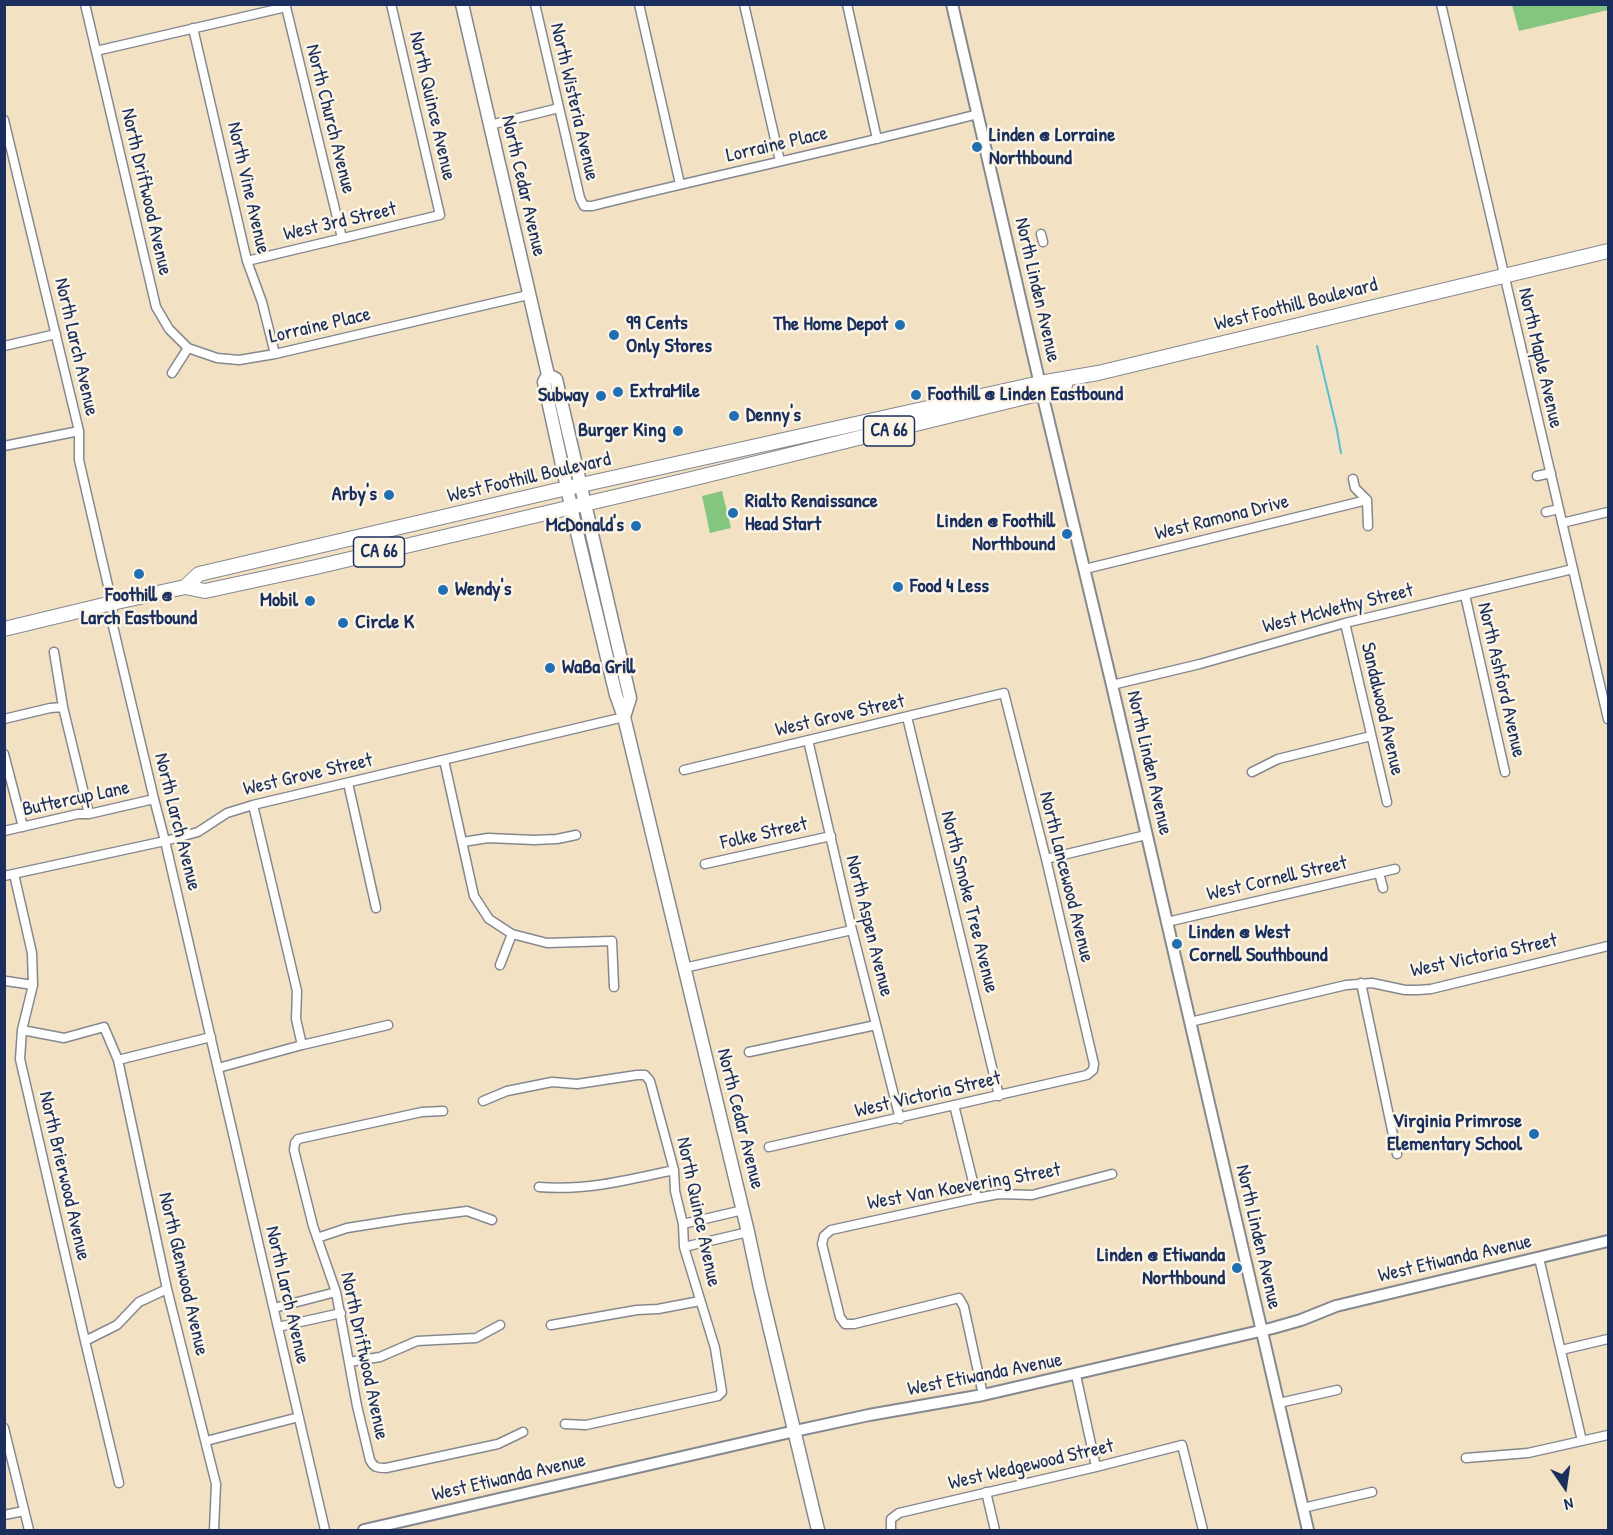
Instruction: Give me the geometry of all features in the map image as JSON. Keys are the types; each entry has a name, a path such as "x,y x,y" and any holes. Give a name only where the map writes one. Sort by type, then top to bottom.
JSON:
{"main road":[{"name":"North Cedar Avenue","path":"462,4 548,375 544,382 578,505 601,631 616,695 624,717 818,1530"},
{"name":"West Foothill Boulevard","path":"4,629 185,587 205,591 222,588 687,480 1098,373 1608,251"},
{"name":"West Foothill Boulevard","path":"185,587 199,574 418,523 574,487 1041,388"},
{"name":"North Cedar Avenue","path":"578,505 630,698 624,717"},
{"path":"345,560 348,552 356,547 399,537 418,523"},
{"path":"222,588 223,579 293,560 304,550"},
{"path":"601,631 609,632 616,665 624,674"}],"street":[{"name":"North Driftwood Avenue","path":"85,4 156,308 169,329 188,348"},
{"name":"North Quince Avenue","path":"391,4 440,215"},
{"name":"North Wisteria Avenue","path":"535,4 580,198 584,206"},
{"path":"639,4 680,184"},
{"path":"744,4 780,161"},
{"path":"847,4 877,139"},
{"name":"North Linden Avenue","path":"952,4 1308,1530"},
{"name":"North Maple Avenue","path":"1441,4 1608,719"},
{"name":"North Church Avenue","path":"193,28 286,7 342,238"},
{"path":"96,51 193,28"},
{"name":"North Vine Avenue","path":"193,28 247,261 262,302 274,354"},
{"path":"490,125 559,108"},
{"name":"Lorraine Place","path":"584,206 592,206 978,114"},
{"name":"North Larch Avenue","path":"4,120 79,431 80,460 112,603 113,626 325,1530"},
{"name":"West 3rd Street","path":"247,261 440,215"},
{"name":"Lorraine Place","path":"188,348 217,358 239,360 274,354 528,295"},
{"path":"4,346 56,334"},
{"path":"172,373 188,348"},
{"path":"4,446 79,431"},
{"path":"1537,476 1551,472"},
{"path":"1353,479 1355,488 1367,500 1368,526"},
{"name":"West Ramona Drive","path":"1085,569 1367,500"},
{"path":"1546,512 1559,509"},
{"path":"1562,523 1608,512"},
{"name":"West McWethy Street","path":"1112,684 1211,661 1345,623 1574,569"},
{"name":"North Ashford Avenue","path":"1465,595 1505,772"},
{"name":"Sandalwood Avenue","path":"1345,623 1387,802"},
{"path":"54,652 63,706 89,814"},
{"name":"West Grove Street","path":"684,771 1004,693"},
{"name":"North Lancewood Avenue","path":"1004,693 1046,859 1094,1064 1093,1070"},
{"path":"4,719 63,706"},
{"name":"West Grove Street","path":"9,875 198,832 226,813 253,805 624,717"},
{"name":"North Smoke Tree Avenue","path":"907,717 999,1096"},
{"path":"1252,772 1278,759 1371,736"},
{"name":"North Aspen Avenue","path":"808,740 852,930 900,1119"},
{"path":"4,754 23,826"},
{"path":"444,760 474,896 489,919 512,934 547,943 612,941 614,987"},
{"path":"348,783 376,908"},
{"name":"Buttercup Lane","path":"4,831 154,799"},
{"path":"253,805 297,991 296,1019 302,1045"},
{"path":"463,842 488,838 557,839 576,835"},
{"path":"1046,859 1146,835"},
{"name":"Folke Street","path":"705,864 831,836"},
{"name":"West Cornell Street","path":"1167,922 1395,869"},
{"path":"1379,873 1383,888"},
{"name":"North Brierwood Avenue","path":"9,875 32,953 33,985 22,1030 20,1059 119,1483"},
{"path":"684,968 852,930"},
{"path":"500,965 512,934"},
{"name":"West Victoria Street","path":"1190,1022 1361,983 1405,990 1431,989 1608,946"},
{"path":"6,981 33,985"},
{"path":"1361,983 1397,1154"},
{"path":"218,1068 388,1025"},
{"path":"749,1052 876,1025"},
{"name":"North Glenwood Avenue","path":"22,1030 64,1038 104,1027 118,1060 167,1289 216,1485 214,1530"},
{"path":"118,1060 211,1037"},
{"name":"West Victoria Street","path":"769,1148 1087,1075 1093,1070"},
{"name":"North Quince Avenue","path":"483,1101 507,1091 552,1082 577,1084 637,1075 645,1076 650,1081 674,1170 675,1191 683,1224 684,1247 708,1320 722,1392 718,1396 586,1425 565,1424"},
{"path":"954,1105 977,1198"},
{"name":"North Driftwood Avenue","path":"443,1112 422,1112 298,1139 295,1143 294,1150 317,1238 341,1313 357,1406 370,1460 373,1466 386,1468 498,1444 523,1432"},
{"path":"538,1187 560,1189 612,1184 674,1170"},
{"name":"West Van Koevering Street","path":"983,1395 964,1306 959,1298 854,1324 845,1324 840,1317 822,1244 824,1236 831,1230 977,1198 999,1194 1032,1195 1112,1174"},
{"path":"683,1224 743,1210"},
{"path":"317,1238 347,1228 467,1211 492,1220"},
{"path":"684,1247 748,1232"},
{"name":"West Etiwanda Avenue","path":"364,1530 378,1529 795,1431 1076,1375 1262,1331 1301,1320 1336,1306 1608,1241"},
{"path":"1539,1258 1582,1441"},
{"path":"85,1341 117,1325 140,1302 167,1289"},
{"path":"274,1308 336,1292"},
{"path":"551,1324 700,1301"},
{"path":"278,1327 341,1313"},
{"path":"349,1362 380,1357 417,1341 476,1338 500,1325"},
{"path":"1561,1350 1608,1339"},
{"path":"1076,1375 1096,1467"},
{"path":"1279,1403 1337,1390"},
{"path":"206,1441 299,1418"},
{"path":"4,1428 29,1530"},
{"path":"1466,1458 1528,1453 1608,1435"},
{"name":"West Wedgewood Street","path":"891,1530 891,1520 898,1513 1182,1445 1203,1530"},
{"path":"986,1492 995,1530"},
{"path":"1302,1508 1372,1492"},
{"path":"4,1515 24,1511"}],"green space":[{"path":"1512,5 1608,5 1608,10 1519,31"},
{"path":"722,491 731,528 710,533 702,496"}],"waterway":[{"path":"1317,346 1341,453"}],"place":[{"name":"Linden @ Lorraine Northbound","path":"977,147"},
{"name":"The Home Depot","path":"900,325"},
{"name":"99 Cents Only Stores","path":"614,335"},
{"name":"ExtraMile","path":"618,392"},
{"name":"Foothill @ Linden Eastbound","path":"916,395"},
{"name":"Subway","path":"601,396"},
{"name":"Denny's","path":"734,416"},
{"name":"Burger King","path":"678,431"},
{"name":"Arby's","path":"389,495"},
{"name":"Rialto Renaissance Head Start","path":"733,513"},
{"name":"McDonald's","path":"636,526"},
{"name":"Linden @ Foothill Northbound","path":"1067,534"},
{"name":"Foothill @ Larch Eastbound","path":"139,574"},
{"name":"Food 4 Less","path":"898,587"},
{"name":"Wendy's","path":"443,590"},
{"name":"Mobil","path":"310,601"},
{"name":"Circle K","path":"343,623"},
{"name":"WaBa Grill","path":"550,668"},
{"name":"Linden @ West Cornell Southbound","path":"1177,944"},
{"name":"Virginia Primrose Elementary School","path":"1534,1134"},
{"name":"Linden @ Etiwanda Northbound","path":"1237,1268"}]}
